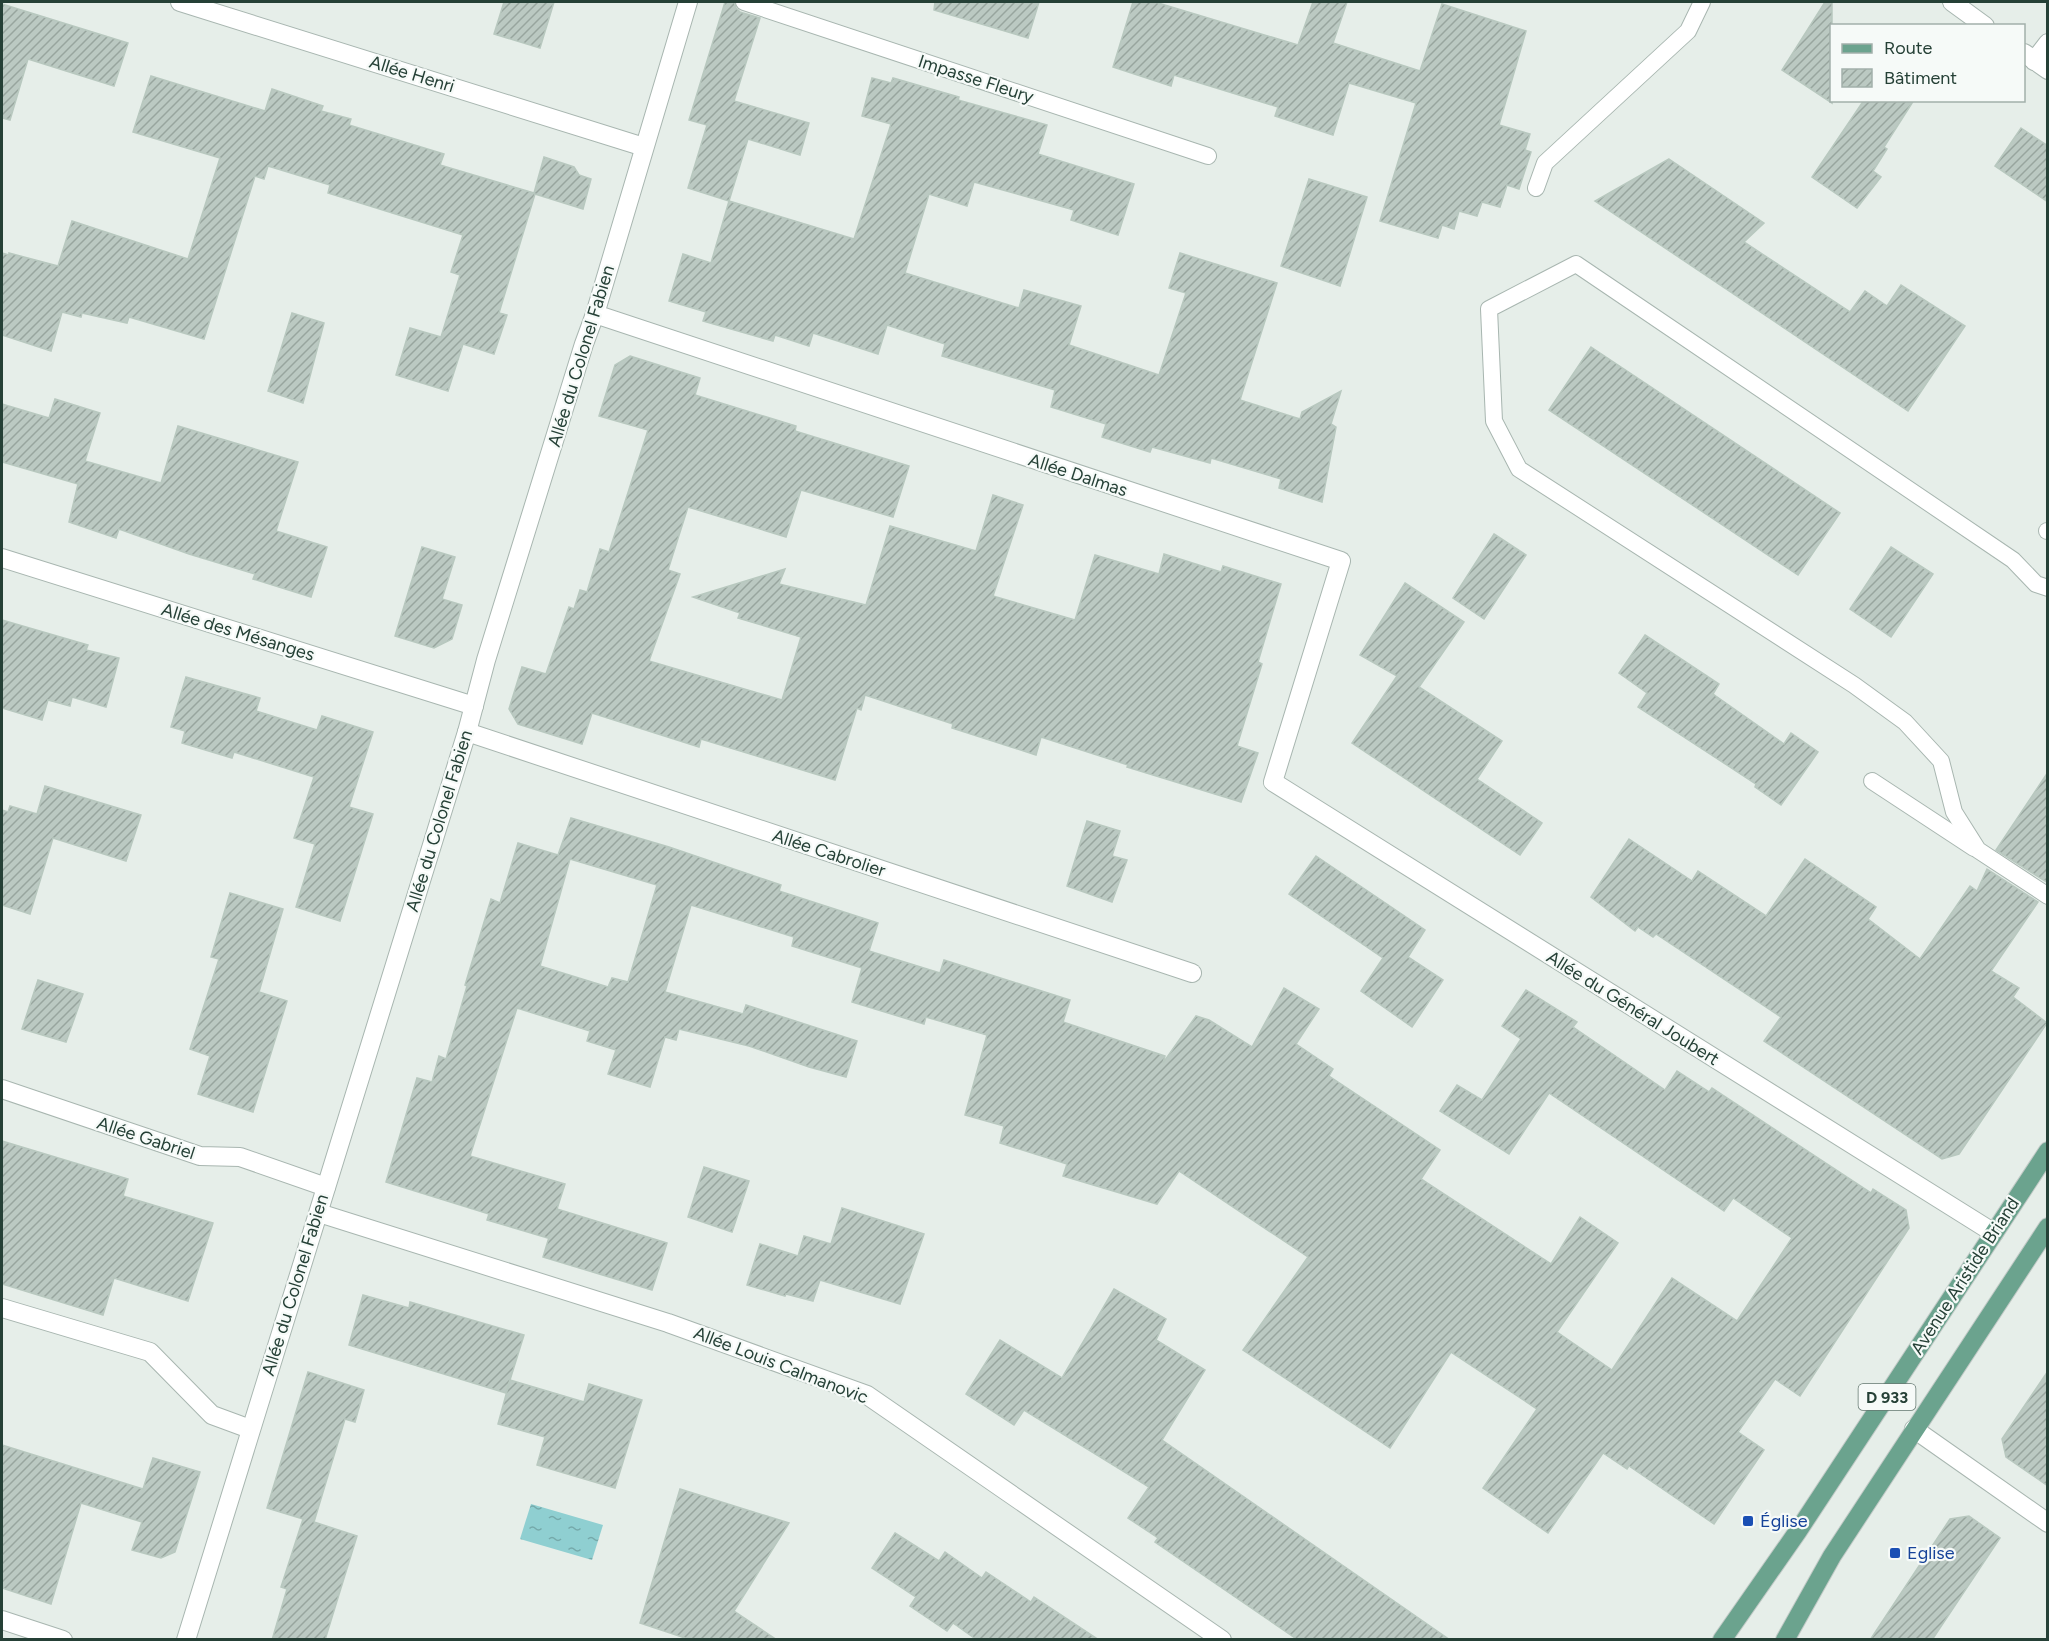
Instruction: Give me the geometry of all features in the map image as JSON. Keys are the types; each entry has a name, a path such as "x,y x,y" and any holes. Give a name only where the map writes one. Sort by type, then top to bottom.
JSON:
{"main road":[{"name":"Avenue Aristide Briand","path":"1722,1640 1798,1531 2048,1151"},
{"name":"D 933","path":"1785,1640 1832,1556 2048,1227"}],"street":[{"name":"Allée Henri","path":"180,2 644,147"},
{"name":"Allée du Colonel Fabien","path":"186,1640 467,732 497,626 595,314 688,2"},
{"path":"1952,2 1982,24"},
{"path":"2035,61 2048,43"},
{"name":"Allée Dalmas","path":"595,314 1341,561 1273,782"},
{"name":"Allée des Mésanges","path":"2,558 474,706"},
{"name":"Allée Cabrolier","path":"467,732 1192,973"},
{"name":"Allée du Général Joubert","path":"1273,782 1994,1233"},
{"name":"Allée Gabriel","path":"2,1089 200,1156 240,1157 326,1187"},
{"name":"Allée Louis Calmanovic","path":"319,1213 668,1323 867,1395 1202,1634 1222,1640"},
{"path":"2,1308 150,1352 212,1415 250,1429"},
{"path":"1914,1429 2048,1523"},
{"path":"2,1620 63,1640"}],"lane":[{"name":"Impasse Fleury","path":"744,2 1208,156"},
{"path":"1536,188 1545,163 1688,31 1702,2"},
{"path":"1978,850 1954,812 1941,761 1905,722 1854,685 1519,469 1494,421 1489,309 1576,264 2013,560 2037,584 2048,588"},
{"path":"1872,781 2048,896"}],"water":[{"path":"531,1504 603,1525 592,1560 520,1539"}],"building":[{"path":"504,2 554,2 540,48 494,34"},
{"path":"725,2 734,2 740,12 760,18 734,101 809,123 800,155 748,139 729,201 688,188 707,125 689,120"},
{"path":"935,2 1039,2 1028,38 934,10"},
{"path":"1133,2 1155,2 1298,45 1313,2 1347,2 1333,43 1420,71 1442,4 1526,31 1499,125 1530,134 1525,150 1531,152 1519,189 1507,185 1500,207 1482,202 1477,216 1459,211 1454,229 1442,225 1438,238 1380,221 1416,103 1349,83 1333,135 1275,116 1278,107 1174,75 1171,86 1113,67"},
{"path":"1825,2 1832,2 1830,102 1782,70"},
{"path":"2,4 128,43 114,86 28,59 10,120 2,118"},
{"path":"151,76 265,111 272,89 323,106 321,111 351,119 349,125 444,154 440,165 534,193 544,157 574,167 579,175 591,179 583,209 535,194 499,313 507,315 494,354 463,344 448,391 396,375 410,328 441,337 460,275 451,272 463,235 328,193 330,185 268,166 264,179 255,176 204,339 129,317 127,323 82,313 81,317 62,312 51,351 2,335 2,253 58,266 72,221 188,259 220,158 133,132"},
{"path":"872,78 891,83 893,78 959,97 958,100 1047,125 1038,154 1134,184 1118,235 1071,220 1074,210 974,182 967,206 929,194 905,273 1019,308 1024,290 1081,306 1069,345 1159,375 1186,293 1169,288 1180,253 1277,283 1240,400 1300,419 1302,412 1341,391 1331,424 1336,427 1322,502 1279,488 1281,479 1211,458 1210,463 1152,447 1150,452 1102,437 1106,424 1051,407 1055,390 942,356 945,344 887,325 878,354 813,333 809,346 775,335 773,341 703,321 706,312 669,301 683,254 711,263 729,201 854,239 891,124 862,116"},
{"path":"1863,102 1913,102 1884,147 1887,149 1873,171 1881,177 1857,208 1812,177"},
{"path":"2021,128 2048,146 2048,202 1995,166"},
{"path":"1669,159 1764,223 1744,242 1850,312 1865,291 1887,306 1901,285 1965,326 1908,411 1595,201"},
{"path":"1309,179 1367,197 1340,286 1281,266"},
{"path":"292,313 324,323 303,403 268,391"},
{"path":"1591,347 1840,513 1798,575 1549,410"},
{"path":"630,356 700,378 695,395 796,426 795,431 909,466 893,517 801,490 786,537 688,507 668,570 680,574 649,661 782,700 801,637 738,618 740,613 693,597 785,569 779,584 866,605 890,526 976,551 993,495 1023,505 993,596 1075,620 1095,555 1159,574 1164,554 1221,572 1223,566 1281,584 1258,662 1262,664 1237,746 1258,753 1241,802 1127,767 1128,765 1041,737 1036,755 952,728 953,724 865,695 861,710 857,708 835,780 701,739 699,747 592,713 582,744 518,724 509,709 522,667 546,674 569,607 574,609 580,590 587,592 600,549 609,552 648,430 599,416 615,365"},
{"path":"55,399 100,413 85,461 161,483 178,426 298,462 276,531 327,547 311,597 253,579 255,574 119,529 116,538 69,522 78,484 2,462 2,404 49,418"},
{"path":"1494,534 1526,555 1484,619 1453,598"},
{"path":"422,547 455,557 442,599 462,605 452,639 434,648 395,636"},
{"path":"1891,547 1933,574 1891,637 1850,609"},
{"path":"1405,583 1464,622 1419,687 1502,741 1477,779 1542,823 1520,855 1352,743 1397,676 1360,655"},
{"path":"2,620 88,645 86,650 119,658 106,707 72,697 70,706 48,700 42,720 2,708"},
{"path":"1645,635 1719,684 1713,694 1784,744 1791,733 1818,752 1781,805 1755,787 1756,784 1638,707 1647,693 1619,673"},
{"path":"186,677 260,698 256,711 317,730 322,716 373,732 349,807 373,814 340,921 296,907 315,844 294,838 314,777 234,752 232,758 182,743 185,731 171,727"},
{"path":"2048,772 2048,883 1996,850"},
{"path":"45,786 141,815 126,861 53,838 30,914 2,905 2,810 8,812 10,806 37,814"},
{"path":"571,818 669,847 781,885 779,891 878,923 869,951 940,973 944,960 1070,1000 1063,1022 1165,1056 1163,1063 1196,1016 1209,1020 1252,1047 1284,988 1319,1009 1296,1044 1333,1069 1329,1076 1440,1150 1421,1179 1551,1264 1580,1217 1618,1243 1557,1332 1612,1370 1672,1278 1737,1321 1792,1238 1733,1198 1724,1211 1549,1093 1509,1154 1440,1111 1457,1085 1482,1100 1521,1039 1502,1026 1526,990 1577,1022 1573,1027 1665,1090 1677,1071 1709,1092 1712,1088 1871,1193 1873,1189 1906,1210 1909,1228 1800,1396 1775,1379 1738,1432 1764,1450 1714,1524 1629,1466 1627,1469 1603,1453 1548,1533 1483,1488 1537,1409 1451,1352 1390,1448 1243,1350 1308,1257 1179,1171 1157,1204 1063,1176 1067,1164 1000,1143 1004,1126 965,1115 987,1035 926,1017 924,1024 852,1002 862,968 792,946 794,937 691,905 665,992 743,1014 746,1005 857,1041 846,1077 749,1046 679,1029 676,1040 665,1037 650,1087 608,1074 616,1050 587,1041 590,1031 517,1008 470,1156 565,1184 557,1209 667,1243 652,1290 543,1257 550,1234 548,1238 487,1220 489,1214 386,1182 417,1078 432,1082 439,1056 446,1059 491,899 500,903 518,843 558,855","holes":["570,859 657,885 628,982 612,978 608,987 540,966"]},
{"path":"1087,821 1120,831 1112,856 1127,860 1112,902 1067,886"},
{"path":"1629,839 1692,881 1698,871 1766,916 1805,859 1876,907 1868,919 1920,959 1970,886 1977,891 1987,869 2038,902 1991,971 2019,988 2013,997 2047,1023 1959,1154 1942,1159 1764,1041 1781,1017 1656,934 1653,937 1638,927 1635,931 1591,897"},
{"path":"1316,856 1425,930 1408,957 1443,980 1412,1027 1361,991 1383,958 1289,894"},
{"path":"230,893 283,909 259,992 287,1001 253,1112 198,1094 210,1056 190,1049 219,959 211,957"},
{"path":"38,980 83,994 66,1042 22,1029"},
{"path":"2,1141 128,1179 123,1196 213,1223 188,1301 114,1278 103,1315 2,1284"},
{"path":"704,1167 749,1181 732,1232 688,1217"},
{"path":"842,1208 924,1234 900,1304 820,1280 813,1301 747,1285 760,1244 798,1256 804,1236 831,1244"},
{"path":"1114,1289 1166,1319 1156,1340 1205,1370 1162,1440 1450,1640 1298,1640 1155,1542 1158,1538 1128,1518 1149,1487 1024,1410 1014,1425 966,1394 1000,1340 1062,1378"},
{"path":"363,1295 409,1308 410,1302 524,1335 506,1393 349,1345"},
{"path":"2048,1371 2048,1486 2006,1457 2002,1439"},
{"path":"308,1372 364,1390 355,1422 345,1419 314,1522 357,1536 325,1640 272,1640 287,1589 281,1587 303,1519 267,1508"},
{"path":"510,1380 584,1402 589,1384 642,1400 615,1488 537,1465 545,1437 498,1424"},
{"path":"2,1445 143,1489 153,1458 200,1472 175,1552 161,1558 132,1550 142,1522 81,1503 51,1604 2,1588"},
{"path":"680,1489 789,1523 734,1611 777,1640 691,1640 640,1623"},
{"path":"1969,1516 2000,1538 1932,1640 1870,1640 1950,1519"},
{"path":"895,1533 939,1561 945,1552 982,1578 986,1572 1031,1602 1034,1597 1099,1640 977,1640 953,1623 947,1631 910,1606 916,1597 872,1568"}],"place":[{"name":"Église","path":"1748,1521"},
{"name":"Eglise","path":"1895,1553"}]}
